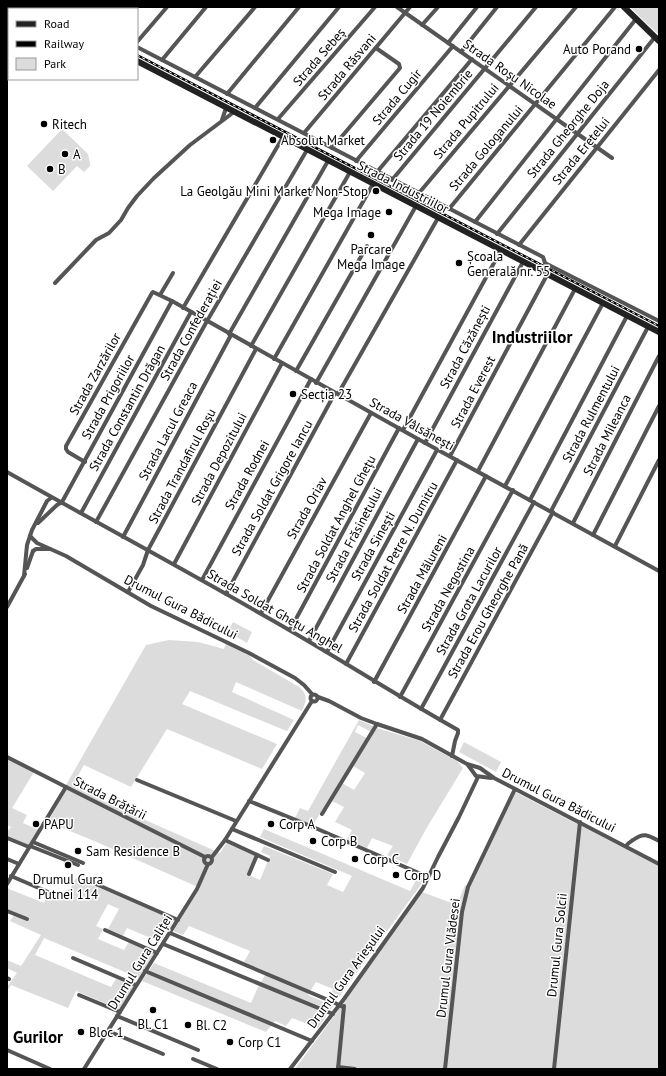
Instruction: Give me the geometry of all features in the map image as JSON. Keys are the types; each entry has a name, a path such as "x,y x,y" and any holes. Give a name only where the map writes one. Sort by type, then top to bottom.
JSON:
{"main road":[{"path":"624,7 657,39"},
{"name":"Strada Industriilor","path":"138,62 659,332"}],"street":[{"path":"61,7 66,8"},
{"path":"138,41 167,7"},
{"path":"162,60 206,7"},
{"path":"195,77 255,7"},
{"path":"227,94 299,7"},
{"path":"255,108 339,7"},
{"name":"Strada Sebeș","path":"278,120 375,7"},
{"name":"Strada Roșu Nicolae","path":"397,7 612,158"},
{"name":"Strada Răsvani","path":"304,133 410,7"},
{"path":"422,25 438,7"},
{"path":"448,43 477,7"},
{"path":"461,52 497,7"},
{"name":"Strada 19 Noiembrie","path":"392,180 536,7"},
{"name":"Strada Pupitrului","path":"419,193 576,7"},
{"name":"Strada Gologanului","path":"449,209 615,7"},
{"path":"475,222 636,19"},
{"name":"Strada Gheorghe Doja","path":"497,234 657,39"},
{"name":"Strada Cugir","path":"356,161 453,46"},
{"path":"138,48 543,257 545,262 659,321"},
{"path":"332,148 400,68 399,64 376,48"},
{"path":"377,172 472,59"},
{"name":"Strada Eretelui","path":"519,245 659,70"},
{"path":"222,120 226,108"},
{"path":"55,283 96,240 109,233 122,220 128,208 154,178 190,145 234,112"},
{"path":"183,308 283,137"},
{"name":"Strada Confederației","path":"96,522 207,321 307,150"},
{"name":"Strada Lacul Greaca","path":"123,537 230,334 328,160"},
{"path":"251,346 350,172"},
{"path":"274,359 373,184"},
{"path":"316,383 416,206"},
{"name":"Strada Soldat Grigore Iancu","path":"226,594 336,394 438,218"},
{"path":"296,372 367,246"},
{"name":"Strada Soldat Anghel Ghețu","path":"290,630 501,250"},
{"name":"Strada Căzănești","path":"425,443 523,262"},
{"name":"Strada Zarzărilor","path":"84,462 68,452 66,446 148,300 153,292 158,294 173,273"},
{"name":"Strada Everest","path":"450,456 547,274"},
{"path":"478,471 574,289"},
{"name":"Strada Vâlsănești","path":"158,294 437,450 513,490 659,571"},
{"name":"Strada Prigoriilor","path":"60,504 172,301"},
{"path":"505,486 603,304"},
{"name":"Strada Constantin Drăgan","path":"81,513 191,312"},
{"name":"Strada Grota Lacurilor","path":"421,709 532,501 627,316"},
{"name":"Strada Rulmentului","path":"552,512 648,327"},
{"name":"Strada Trandafirul Roșu","path":"128,592 148,550 256,349"},
{"name":"Strada Mileanca","path":"572,523 659,356"},
{"name":"Strada Depozitului","path":"174,564 282,364"},
{"name":"Strada Rodnei","path":"202,580 311,379"},
{"path":"593,535 659,406"},
{"name":"Strada Oriav","path":"261,613 371,413"},
{"name":"Strada Frăsinetului","path":"309,641 418,439"},
{"name":"Strada Sinești","path":"327,652 437,450"},
{"name":"Strada Soldat Petre N. Dumitru","path":"346,664 457,460"},
{"path":"615,546 659,460"},
{"path":"7,472 51,498 48,499 35,526 32,540 28,544 24,576"},
{"name":"Strada Mălureni","path":"374,682 486,476"},
{"name":"Strada Negostina","path":"400,697 513,490"},
{"name":"Strada Soldat Ghețu Anghel","path":"51,498 60,504 81,513 261,613 458,731 452,756"},
{"path":"46,503 48,507 54,509"},
{"path":"35,526 60,504"},
{"name":"Strada Erou Gheorghe Pană","path":"440,720 552,512"},
{"path":"7,608 38,546 32,540"},
{"name":"Drumul Gura Bădicului","path":"32,540 66,556 151,606 277,668 300,681 312,694"},
{"path":"28,547 30,550 52,549"},
{"path":"212,857 205,857 204,862 208,864 212,862 212,857 225,840 312,700 310,698 312,694 377,724 422,739 467,764 478,768 475,770 478,775"},
{"path":"312,700 315,701 318,698"},
{"path":"322,814 377,724"},
{"name":"Strada Brățării","path":"7,757 205,857"},
{"path":"467,764 478,775 494,778"},
{"name":"Drumul Gura Bădicului","path":"478,768 494,778 659,864"},
{"path":"249,801 314,827 428,877 459,817 478,775 483,774 483,771"},
{"path":"137,780 236,821"},
{"path":"7,884 66,787"},
{"name":"Drumul Gura Vlădesei","path":"445,1069 462,912 466,894 474,874 515,789"},
{"name":"Drumul Gura Solcii","path":"554,1069 580,822"},
{"path":"232,829 335,872"},
{"name":"Drumul Gura Bădicului","path":"626,846 638,836 643,834 659,841"},
{"path":"7,838 31,845 80,864"},
{"path":"225,840 268,860"},
{"path":"249,874 257,855"},
{"path":"7,859 19,864"},
{"name":"Drumul Gura Caliței","path":"84,1069 198,889 208,864"},
{"path":"11,876 48,892"},
{"name":"Drumul Gura Arieșului","path":"290,1069 333,1014 342,1006 344,999 417,896 428,877"},
{"path":"89,881 178,920"},
{"path":"7,911 27,920"},
{"path":"105,930 157,953"},
{"path":"170,933 342,1006 338,1068 355,1069"},
{"path":"163,944 333,1014"},
{"path":"73,958 136,985"},
{"path":"145,971 312,1041"},
{"path":"79,995 120,1012"},
{"path":"117,1016 198,1050"},
{"path":"108,1031 163,1054"},
{"path":"7,1050 50,1069"},
{"path":"193,1059 217,1069"}],"green space":[{"path":"630,7 659,7 659,35"},
{"path":"62,129 88,154 90,166 84,172 77,166 53,191 27,166"},
{"path":"233,622 252,632 247,643 228,632"},
{"path":"169,640 198,642 224,649 226,643 249,655 253,660 302,690 306,698 302,711 236,682 232,692 294,720 287,731 190,691 182,704 277,744 262,769 167,729 131,787 84,765 72,786 220,853 227,842 255,856 247,874 260,880 270,856 261,852 264,846 333,874 327,885 343,892 352,876 260,837 264,829 410,891 419,875 424,877 420,886 337,1000 330,996 333,989 316,982 308,995 333,1006 318,1028 292,1018 286,1026 275,1021 266,1032 142,981 154,963 251,1003 267,972 244,962 250,951 189,926 183,935 173,931 200,888 48,822 66,790 66,785 146,645"},
{"path":"359,720 373,726 371,732 358,725 355,732 367,738 313,825 295,818 300,808 308,811"},
{"path":"377,728 420,741 457,761 463,768 426,829 407,864 387,855 393,846 372,838 367,848 347,839 352,830 335,822 344,807 332,801 342,783 354,790 365,773 353,766"},
{"path":"464,742 501,762 496,772 459,752"},
{"path":"7,758 34,772 12,808 27,815 23,823 39,830 28,846 7,837 7,832 11,827 7,825"},
{"path":"515,792 659,866 659,1069 295,1069 422,892 457,905 465,885 467,886 477,863 480,865"},
{"path":"76,878 174,920 160,942 127,928 123,936 108,929 119,909 108,904 96,926 103,929 98,939 124,950 129,942 154,953 139,978 44,938 35,955 111,987 116,979 134,986 119,1009 76,991 68,1008 11,985 7,991 7,987 17,973 7,968 7,960 21,966 41,935 10,921 15,914 7,910 7,886 9,889 44,903 49,893 63,898"}],"railway":[{"path":"138,56 659,326"}],"place":[{"name":"Auto Porand","path":"639,49"},
{"name":"Ritech","path":"44,124"},
{"name":"Absolut Market","path":"273,140"},
{"name":"A","path":"65,154"},
{"name":"B","path":"50,169"},
{"name":"La Geolgău Mini Market Non-Stop","path":"376,191"},
{"name":"Mega Image","path":"389,212"},
{"name":"Parcare Mega Image","path":"371,235"},
{"name":"Școala Generală nr. 55","path":"459,263"},
{"name":"Secția 23","path":"293,394"},
{"name":"PAPU","path":"36,824"},
{"name":"Corp A","path":"271,824"},
{"name":"Corp B","path":"313,841"},
{"name":"Sam Residence B","path":"78,851"},
{"name":"Corp C","path":"355,859"},
{"name":"Drumul Gura Putnei 114","path":"68,865"},
{"name":"Corp D","path":"396,875"},
{"name":"Bl. C1","path":"153,1010"},
{"name":"Bl. C2","path":"188,1025"},
{"name":"Bloc 1","path":"81,1032"},
{"name":"Corp C1","path":"230,1042"}],"district":[{"name":"Industriilor","path":"532,337"},
{"name":"Gurilor","path":"38,1037"}]}
